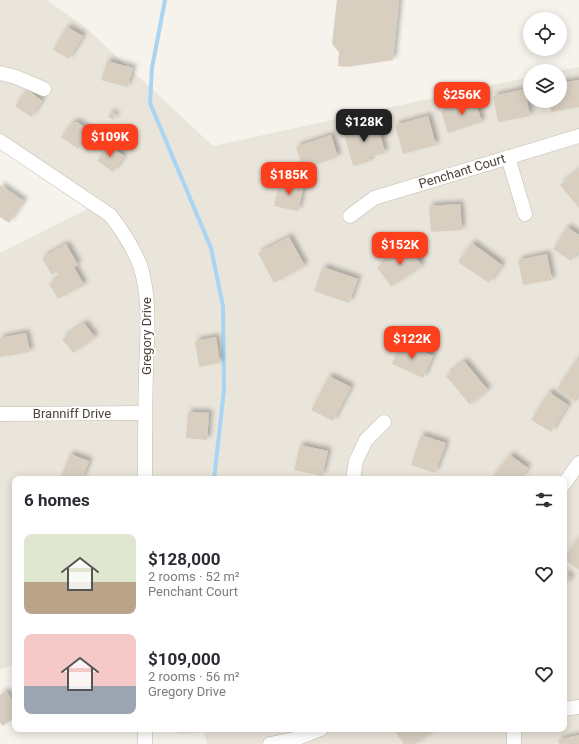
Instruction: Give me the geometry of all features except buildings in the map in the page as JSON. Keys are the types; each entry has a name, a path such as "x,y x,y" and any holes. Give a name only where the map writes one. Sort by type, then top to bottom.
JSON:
{"street":[{"path":"0,73 16,77 44,89"},
{"name":"Penchant Court","path":"350,216 374,198 579,136"},
{"name":"Gregory Drive","path":"0,141 110,215 120,229 140,266 146,299 147,319 145,476"},
{"path":"508,157 525,214"},
{"name":"Branniff Drive","path":"0,414 145,413"},
{"path":"354,476 356,461 366,440 384,422"},
{"path":"567,480 579,463"},
{"path":"567,709 579,707"},
{"path":"145,732 145,744"},
{"path":"270,744 295,739 313,732"},
{"path":"514,732 514,744"}],"shaded area":[{"path":"0,0 47,0 85,27 213,146 523,79 523,108 567,108 567,70 579,67 579,744 207,744 204,732 567,732 567,476 12,476 12,666 0,669 0,253 103,201 0,134"},
{"path":"174,732 204,732 182,734"}],"waterway":[{"path":"165,0 152,68 150,103 211,248 223,306 224,390 214,476"}]}
